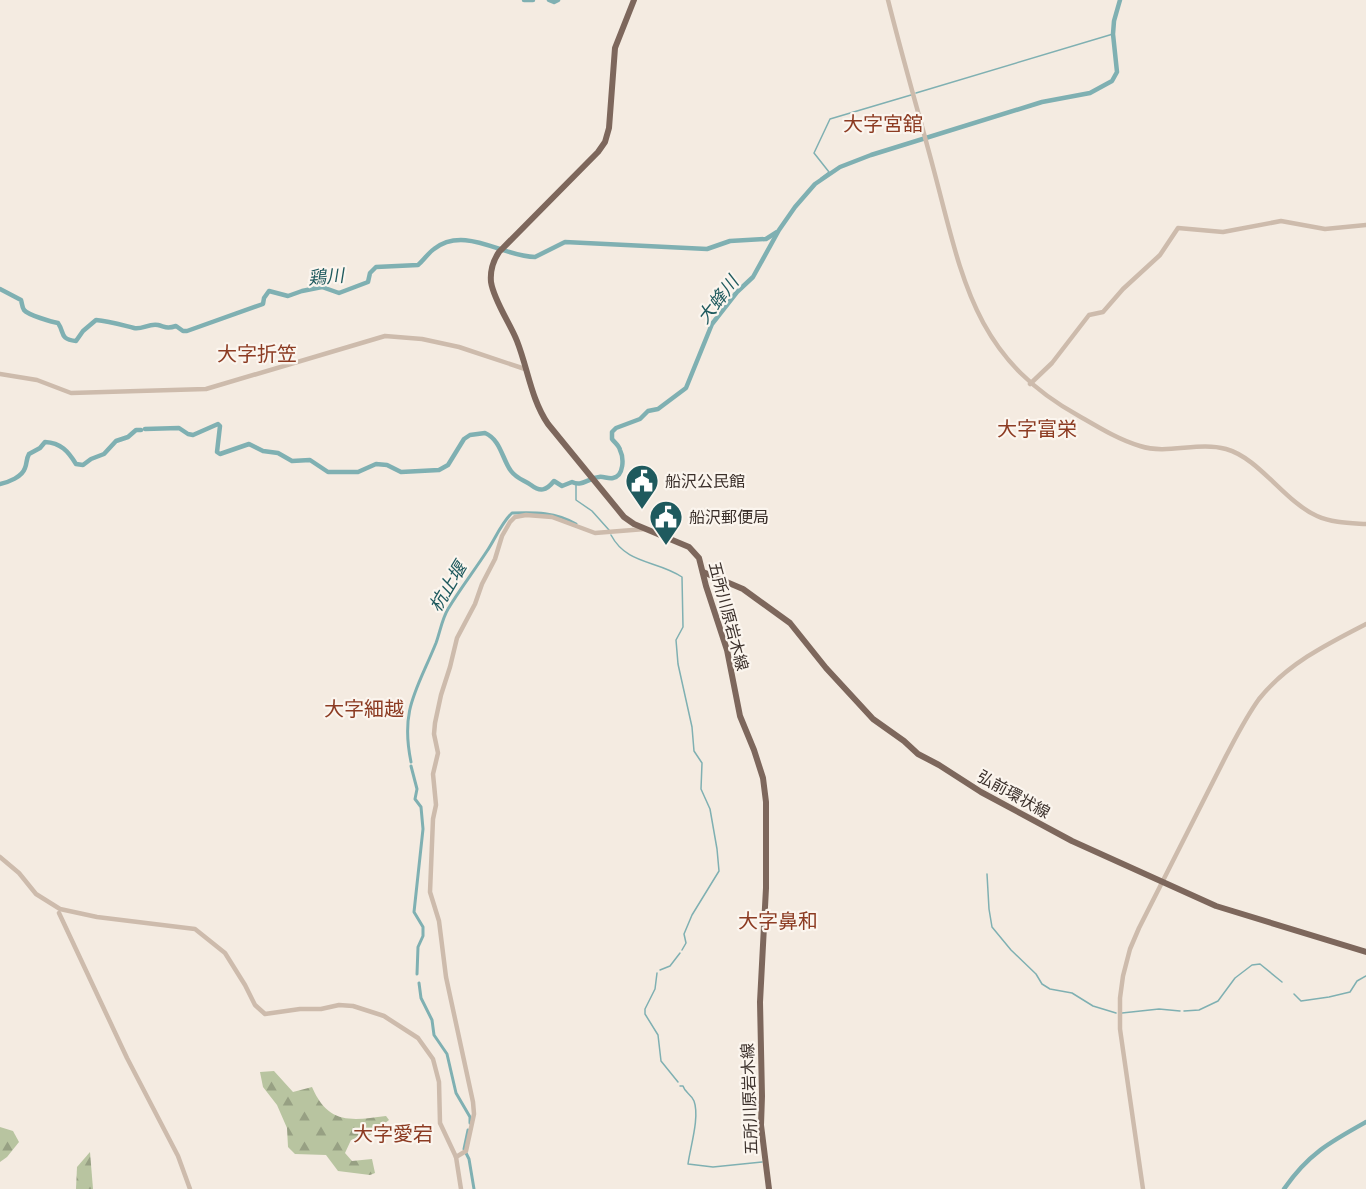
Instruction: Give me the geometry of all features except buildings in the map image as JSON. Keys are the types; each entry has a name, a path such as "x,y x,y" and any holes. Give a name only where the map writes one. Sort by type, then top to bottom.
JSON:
{"main road":[{"name":"五所川原岩木線","path":"634,0 615,48 610,120 605,142 598,152 502,249 491,271 492,286 517,340 542,415 624,517 694,550 699,558 727,650 740,716 761,770 765,794 766,888 760,1002 761,1125 769,1189"},
{"name":"弘前環状線","path":"703,572 743,589 790,623 867,714 918,754 981,792 1062,836 1235,913 1366,952"}],"street":[{"path":"888,0 955,251 970,297 995,345 1030,384 1060,406 1140,446 1158,450 1208,446 1226,449 1249,462 1305,509 1317,516 1331,521 1366,524"},
{"path":"1030,384 1052,363 1089,315 1102,312 1160,255 1178,228 1226,231 1281,221 1325,229 1366,225"},
{"path":"0,374 37,380 71,393 206,389 385,336 422,339 459,347 525,369"},
{"path":"456,1157 465,1152 474,1114 445,975 439,921 430,892 433,819 436,805 433,774 438,753 435,723 457,638 476,604 482,584 511,519 526,515 552,517 595,533 646,529"},
{"path":"1143,1189 1122,1040 1120,999 1130,949 1243,725 1260,699 1278,679 1300,661 1366,624"},
{"path":"0,857 19,873 36,894 60,909 97,917 195,929 225,953 255,1005 264,1014 352,1005 384,1016 400,1025 418,1038 433,1059 439,1082 440,1123 456,1157 461,1189"},
{"path":"59,913 127,1058 178,1156 190,1189"}],"green space":[{"path":"274,1071 293,1092 312,1087 325,1108 333,1114 351,1119 386,1116 389,1120 370,1135 351,1140 345,1153 352,1161 372,1159 375,1173 370,1175 338,1171 326,1155 295,1154 288,1147 287,1128 277,1105 263,1087 260,1072"},
{"path":"0,1127 13,1131 19,1142 0,1162"},
{"path":"90,1152 93,1189 76,1189 77,1167"}],"waterway":[{"path":"524,0 533,0"},
{"path":"549,0 554,2 558,0"},
{"name":"大蜂川","path":"145,429 179,428 193,435 218,424 220,426 217,452 220,454 249,444 263,451 278,453 292,461 310,460 328,472 358,472 376,464 387,465 401,472 439,470 448,465 464,439 470,435 485,433 495,440 513,474 537,489 546,489 554,481 562,486 572,482 582,483 599,477 617,477 621,470 622,457 619,447 612,439 612,432 616,428 640,419 648,411 658,409 686,388 712,324 737,292 753,277 779,230 815,184 840,167 871,155 1042,102 1090,93 1112,81 1117,72 1113,34 1120,0"},
{"path":"916,93 1113,34"},
{"path":"821,178 829,172 814,153 830,119 911,95"},
{"name":"鶏川","path":"0,289 21,300 26,312 58,323 65,337 76,341 83,331 96,320 137,328 155,325 168,328 176,326 187,331 263,304 269,291 288,296 322,287 339,293 368,282 370,273 376,267 418,265 434,249 446,242 458,240 471,241 523,256 535,257 565,242 707,249 730,241 766,239 777,232"},
{"path":"0,484 21,474 29,454 45,442 60,446 76,464 83,465 104,454 116,441 128,437 136,430 141,430"},
{"path":"576,484 576,500 592,511 609,530"},
{"name":"杭止堰","path":"411,762 408,744 409,713 444,617 505,521 512,513 537,513 561,517 576,524"},
{"path":"611,535 625,552 682,577 683,627 676,640 678,664 692,727 694,751 702,763 701,789 710,809 719,871 692,915 684,934 686,943 682,950"},
{"name":"杭止堰","path":"411,766 417,789 415,799 421,807 423,829 414,912 423,927 423,936 418,947 417,974"},
{"path":"987,874 992,927 1011,950 1036,974 1042,984 1050,989 1072,993 1093,1006 1116,1013"},
{"path":"660,970 670,966 680,953"},
{"path":"1184,1011 1199,1010 1218,1001 1235,978 1252,965 1260,964 1282,982"},
{"path":"657,973 655,989 645,1009 645,1014 658,1035 661,1061 678,1082"},
{"path":"1294,994 1301,1001 1350,992 1357,981 1366,976"},
{"name":"杭止堰","path":"419,983 421,998 432,1020 434,1035 447,1054 456,1093 470,1117 470,1123"},
{"path":"1122,1013 1159,1009 1180,1011"},
{"path":"680,1086 683,1086 693,1099 696,1108 688,1164 713,1167 762,1162"},
{"path":"1284,1189 1320,1150 1366,1122"},
{"name":"杭止堰","path":"468,1130 464,1149 469,1159 474,1189"}],"place":[{"name":"船沢公民館","path":"642,510"},
{"name":"船沢郵便局","path":"666,546"}],"district":[{"name":"大字宮舘","path":"883,124"},
{"name":"大字折笠","path":"257,354"},
{"name":"大字富栄","path":"1037,429"},
{"name":"大字細越","path":"364,709"},
{"name":"大字鼻和","path":"778,921"},
{"name":"大字愛宕","path":"393,1134"}]}
